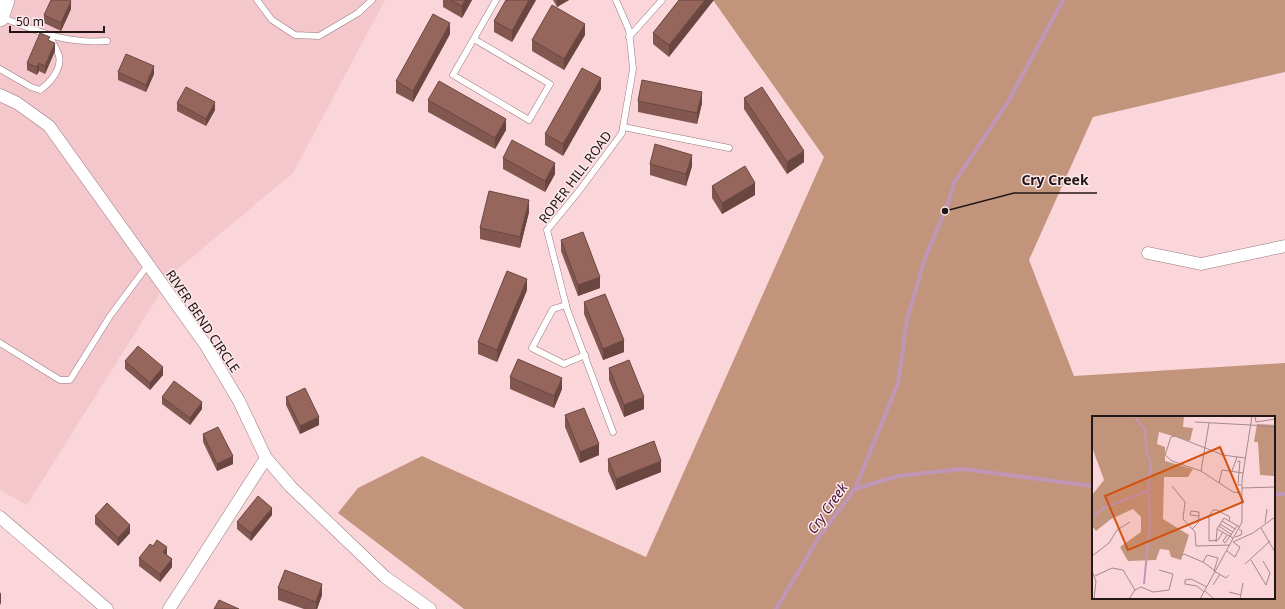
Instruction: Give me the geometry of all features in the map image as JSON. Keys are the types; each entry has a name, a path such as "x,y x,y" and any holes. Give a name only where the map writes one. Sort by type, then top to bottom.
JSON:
{"main road":[{"path":"0,17 6,0"}],"street":[{"name":"RIVER BEND CIRCLE","path":"0,95 17,103 49,126 205,344 239,401 266,458 291,487 385,577 430,609"},
{"path":"1148,252 1201,264 1285,246"},
{"path":"169,609 266,458"},
{"path":"0,517 107,609"}],"lane":[{"path":"257,0 272,20 295,35 319,36 358,13 372,0"},
{"path":"474,39 550,84 529,120 454,75 474,39 496,0"},
{"name":"ROPER HILL ROAD","path":"613,432 566,305 547,230 584,185 622,133 633,69 629,30 616,0"},
{"path":"629,36 662,0"},
{"path":"0,17 50,36 70,41 107,42"},
{"path":"0,69 31,87 40,90 48,84 58,69 59,56 50,36"},
{"path":"623,127 729,148"},
{"path":"0,343 60,380 70,380 110,316 148,265"},
{"path":"566,305 553,309 532,348 564,364 585,355"}],"shaded area":[{"path":"0,0 385,0 293,173 172,274 27,505 0,490"},
{"path":"713,0 1285,0 1285,72 1093,117 1029,260 1074,376 1285,363 1285,609 464,609 338,513 358,488 422,456 646,557 824,157"}],"building":[{"path":"51,0 71,1 61,23 44,15"},
{"path":"451,0 465,0 462,6"},
{"path":"506,0 529,0 512,31 494,21"},
{"path":"679,0 705,0 669,45 653,33"},
{"path":"552,5 585,24 564,59 532,40"},
{"path":"433,14 450,23 413,91 396,81"},
{"path":"40,33 50,37 48,40 55,43 45,66 39,63 37,67 27,63"},
{"path":"126,54 154,66 146,85 118,72"},
{"path":"582,68 601,78 563,144 545,134"},
{"path":"642,80 702,92 697,113 638,101"},
{"path":"439,81 506,119 495,138 428,100"},
{"path":"186,87 215,102 206,119 177,103"},
{"path":"762,87 804,151 787,162 744,98"},
{"path":"512,140 555,163 545,181 503,158"},
{"path":"655,144 692,155 686,174 650,164"},
{"path":"745,166 755,183 722,203 712,186"},
{"path":"489,191 529,200 520,237 480,228"},
{"path":"583,232 600,277 578,285 561,240"},
{"path":"507,271 527,279 497,350 478,342"},
{"path":"605,294 624,340 603,349 584,302"},
{"path":"138,346 163,367 150,383 125,361"},
{"path":"518,359 562,378 554,396 510,377"},
{"path":"629,360 644,397 624,405 609,368"},
{"path":"174,381 202,402 190,418 162,397"},
{"path":"305,388 319,417 300,426 286,397"},
{"path":"584,408 599,444 580,452 565,415"},
{"path":"218,427 233,456 217,464 203,434"},
{"path":"654,441 661,461 616,479 608,459"},
{"path":"258,496 272,508 251,533 237,522"},
{"path":"107,503 130,525 118,538 95,516"},
{"path":"157,540 167,547 163,552 172,559 160,574 139,558 150,544 153,546"},
{"path":"285,570 322,584 316,602 278,588"},
{"path":"219,600 239,609 214,609"}],"waterway":[{"name":"Cry Creek","path":"776,609 819,537 855,489 898,383 907,320 925,258 945,211 955,181 1009,100 1063,0"},
{"path":"855,489 898,476 962,469 1092,486"},
{"path":"1275,494 1285,494"}],"place":[{"name":"Cry Creek","path":"945,211"}]}
